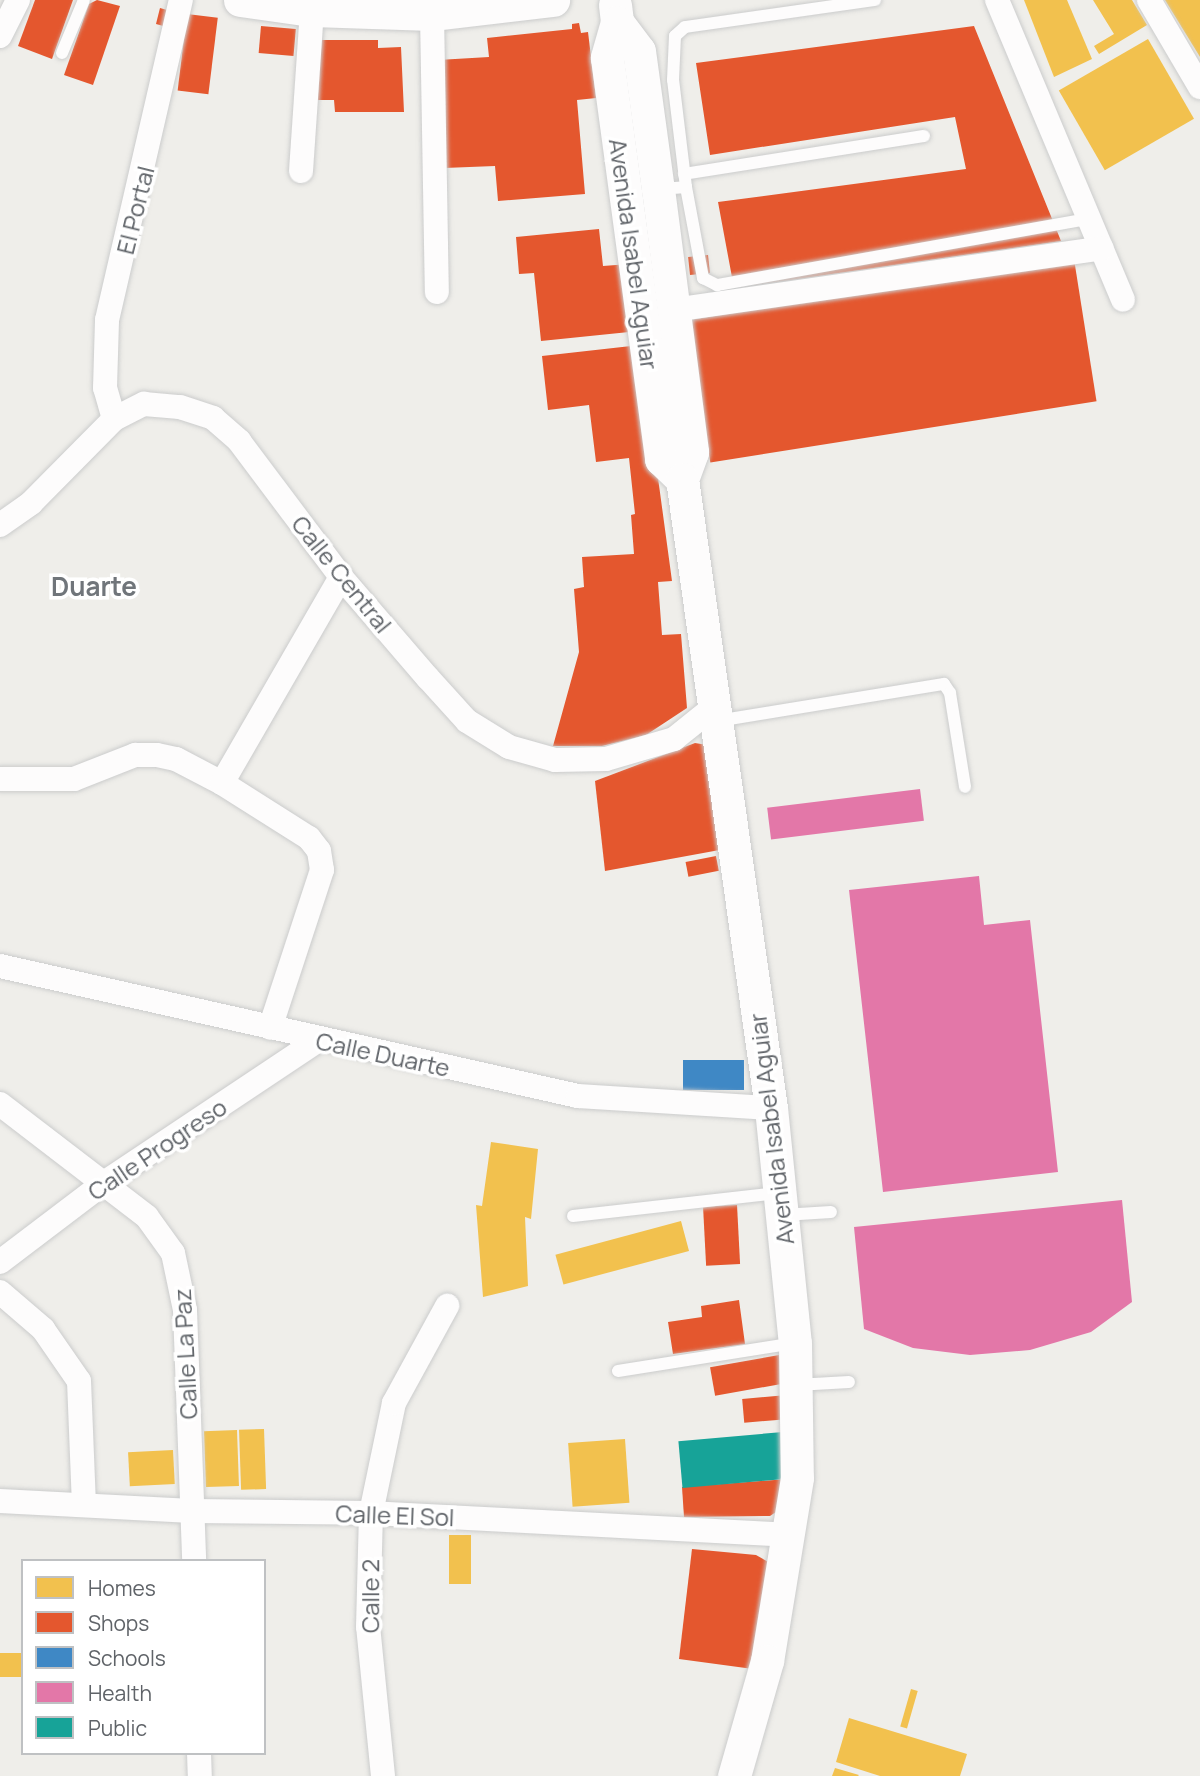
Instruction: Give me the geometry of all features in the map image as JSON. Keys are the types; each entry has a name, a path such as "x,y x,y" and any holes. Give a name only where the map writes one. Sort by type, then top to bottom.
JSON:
{"main road":[{"path":"240,0 312,10 432,14 553,0"},
{"name":"Avenida Isabel Aguiar","path":"615,11 639,51 676,183 659,312 661,459 682,479 771,1108 794,1343 797,1478 768,1661 734,1776"},
{"name":"Avenida Isabel Aguiar","path":"615,11 607,58 659,312"}],"street":[{"path":"0,36 18,0"},
{"name":"El Portal","path":"114,419 105,388 107,320 181,0"},
{"path":"997,0 1123,300"},
{"path":"1149,0 1200,87"},
{"path":"301,171 312,10"},
{"path":"432,14 437,292"},
{"path":"659,312 1102,248"},
{"name":"Calle Central","path":"0,525 31,503 114,419 144,404 180,407 213,418 239,441 341,577 467,721 509,747 555,760 607,760 674,740 715,714"},
{"path":"222,783 341,577"},
{"path":"0,779 74,779 135,755 157,755 176,759 222,783 309,838 322,861 270,1028"},
{"name":"Calle Duarte","path":"0,967 317,1041 578,1096 771,1108"},
{"name":"Calle Progreso","path":"0,1262 104,1183 317,1041"},
{"name":"Calle La Paz","path":"0,1104 104,1183 162,1233 181,1279 194,1559"},
{"path":"0,1292 43,1329 79,1381 84,1505"},
{"name":"Calle 2","path":"383,1776 368,1626 371,1513 394,1404 447,1306"},
{"name":"Calle El Sol","path":"0,1501 192,1511 371,1513 789,1535"},
{"path":"199,1755 200,1776"}],"lane":[{"path":"62,54 84,0"},
{"path":"876,0 685,27 675,36 673,80 676,183 703,278 717,285 1089,219"},
{"path":"676,183 924,136"},
{"path":"715,714 944,684 950,693 965,787"},
{"path":"573,1216 781,1204 831,1212"},
{"path":"618,1371 794,1343"},
{"path":"796,1385 849,1382"}],"building: Homes":[{"path":"1024,0 1067,0 1092,59 1054,77"},
{"path":"1093,0 1132,0 1147,25 1099,54 1094,46 1114,34"},
{"path":"1165,0 1200,0 1200,57"},
{"path":"1148,39 1194,119 1105,170 1059,91"},
{"path":"491,1142 538,1149 531,1219 525,1217 528,1286 483,1297 476,1205 482,1206"},
{"path":"681,1221 689,1251 563,1285 555,1255"},
{"path":"264,1429 266,1489 241,1490 239,1430"},
{"path":"237,1430 239,1486 206,1487 204,1431"},
{"path":"625,1439 629,1503 573,1507 568,1443"},
{"path":"173,1450 175,1484 130,1486 128,1452"},
{"path":"449,1535 471,1535 471,1584 449,1584"},
{"path":"0,1653 21,1653 21,1677 0,1677"},
{"path":"911,1689 918,1691 907,1728 900,1726"},
{"path":"849,1718 967,1754 960,1776 880,1776 836,1762"},
{"path":"835,1768 859,1775 832,1776"}],"building: Shops":[{"path":"35,0 73,0 52,59 18,46"},
{"path":"97,0 120,6 93,85 64,75 89,4"},
{"path":"160,8 174,12 174,29 156,24"},
{"path":"187,14 218,18 208,94 178,90"},
{"path":"579,23 581,33 588,32 596,98 577,100 585,194 498,201 495,166 444,168 438,60 489,57 487,38 572,29 572,24"},
{"path":"261,26 296,29 294,56 259,53"},
{"path":"974,26 1061,241 734,288 718,202 966,169 955,117 710,155 696,63"},
{"path":"318,40 378,40 378,48 401,47 404,112 335,112 334,100 317,100"},
{"path":"599,229 603,266 629,264 629,332 541,341 534,273 519,274 516,237"},
{"path":"708,255 710,273 690,275 688,257"},
{"path":"1074,259 1097,401 710,462 688,320"},
{"path":"640,345 672,581 658,582 662,635 681,634 687,708 646,735 602,746 553,746 579,652 574,589 584,587 582,557 634,554 631,515 635,514 629,458 596,462 589,405 548,410 542,356"},
{"path":"695,743 707,745 725,849 605,871 595,781"},
{"path":"716,856 719,871 688,877 686,862"},
{"path":"737,1205 740,1264 706,1266 703,1207"},
{"path":"739,1300 745,1344 673,1354 668,1322 702,1317 701,1306"},
{"path":"779,1355 784,1384 715,1396 710,1367"},
{"path":"787,1395 789,1419 744,1423 742,1399"},
{"path":"787,1479 776,1512 770,1516 684,1517 682,1487"},
{"path":"692,1549 756,1555 772,1564 753,1669 679,1659"}],"building: Schools":[{"path":"683,1060 744,1060 744,1090 683,1090"}],"building: Health":[{"path":"920,789 924,821 771,840 767,808"},
{"path":"979,876 984,925 1030,920 1058,1172 883,1192 849,890"},
{"path":"1122,1200 1132,1302 1091,1332 1030,1350 970,1355 913,1348 864,1329 854,1227"}],"building: Public":[{"path":"783,1432 787,1479 682,1488 678,1441"}],"district":[{"name":"Duarte","path":"94,587"}]}
